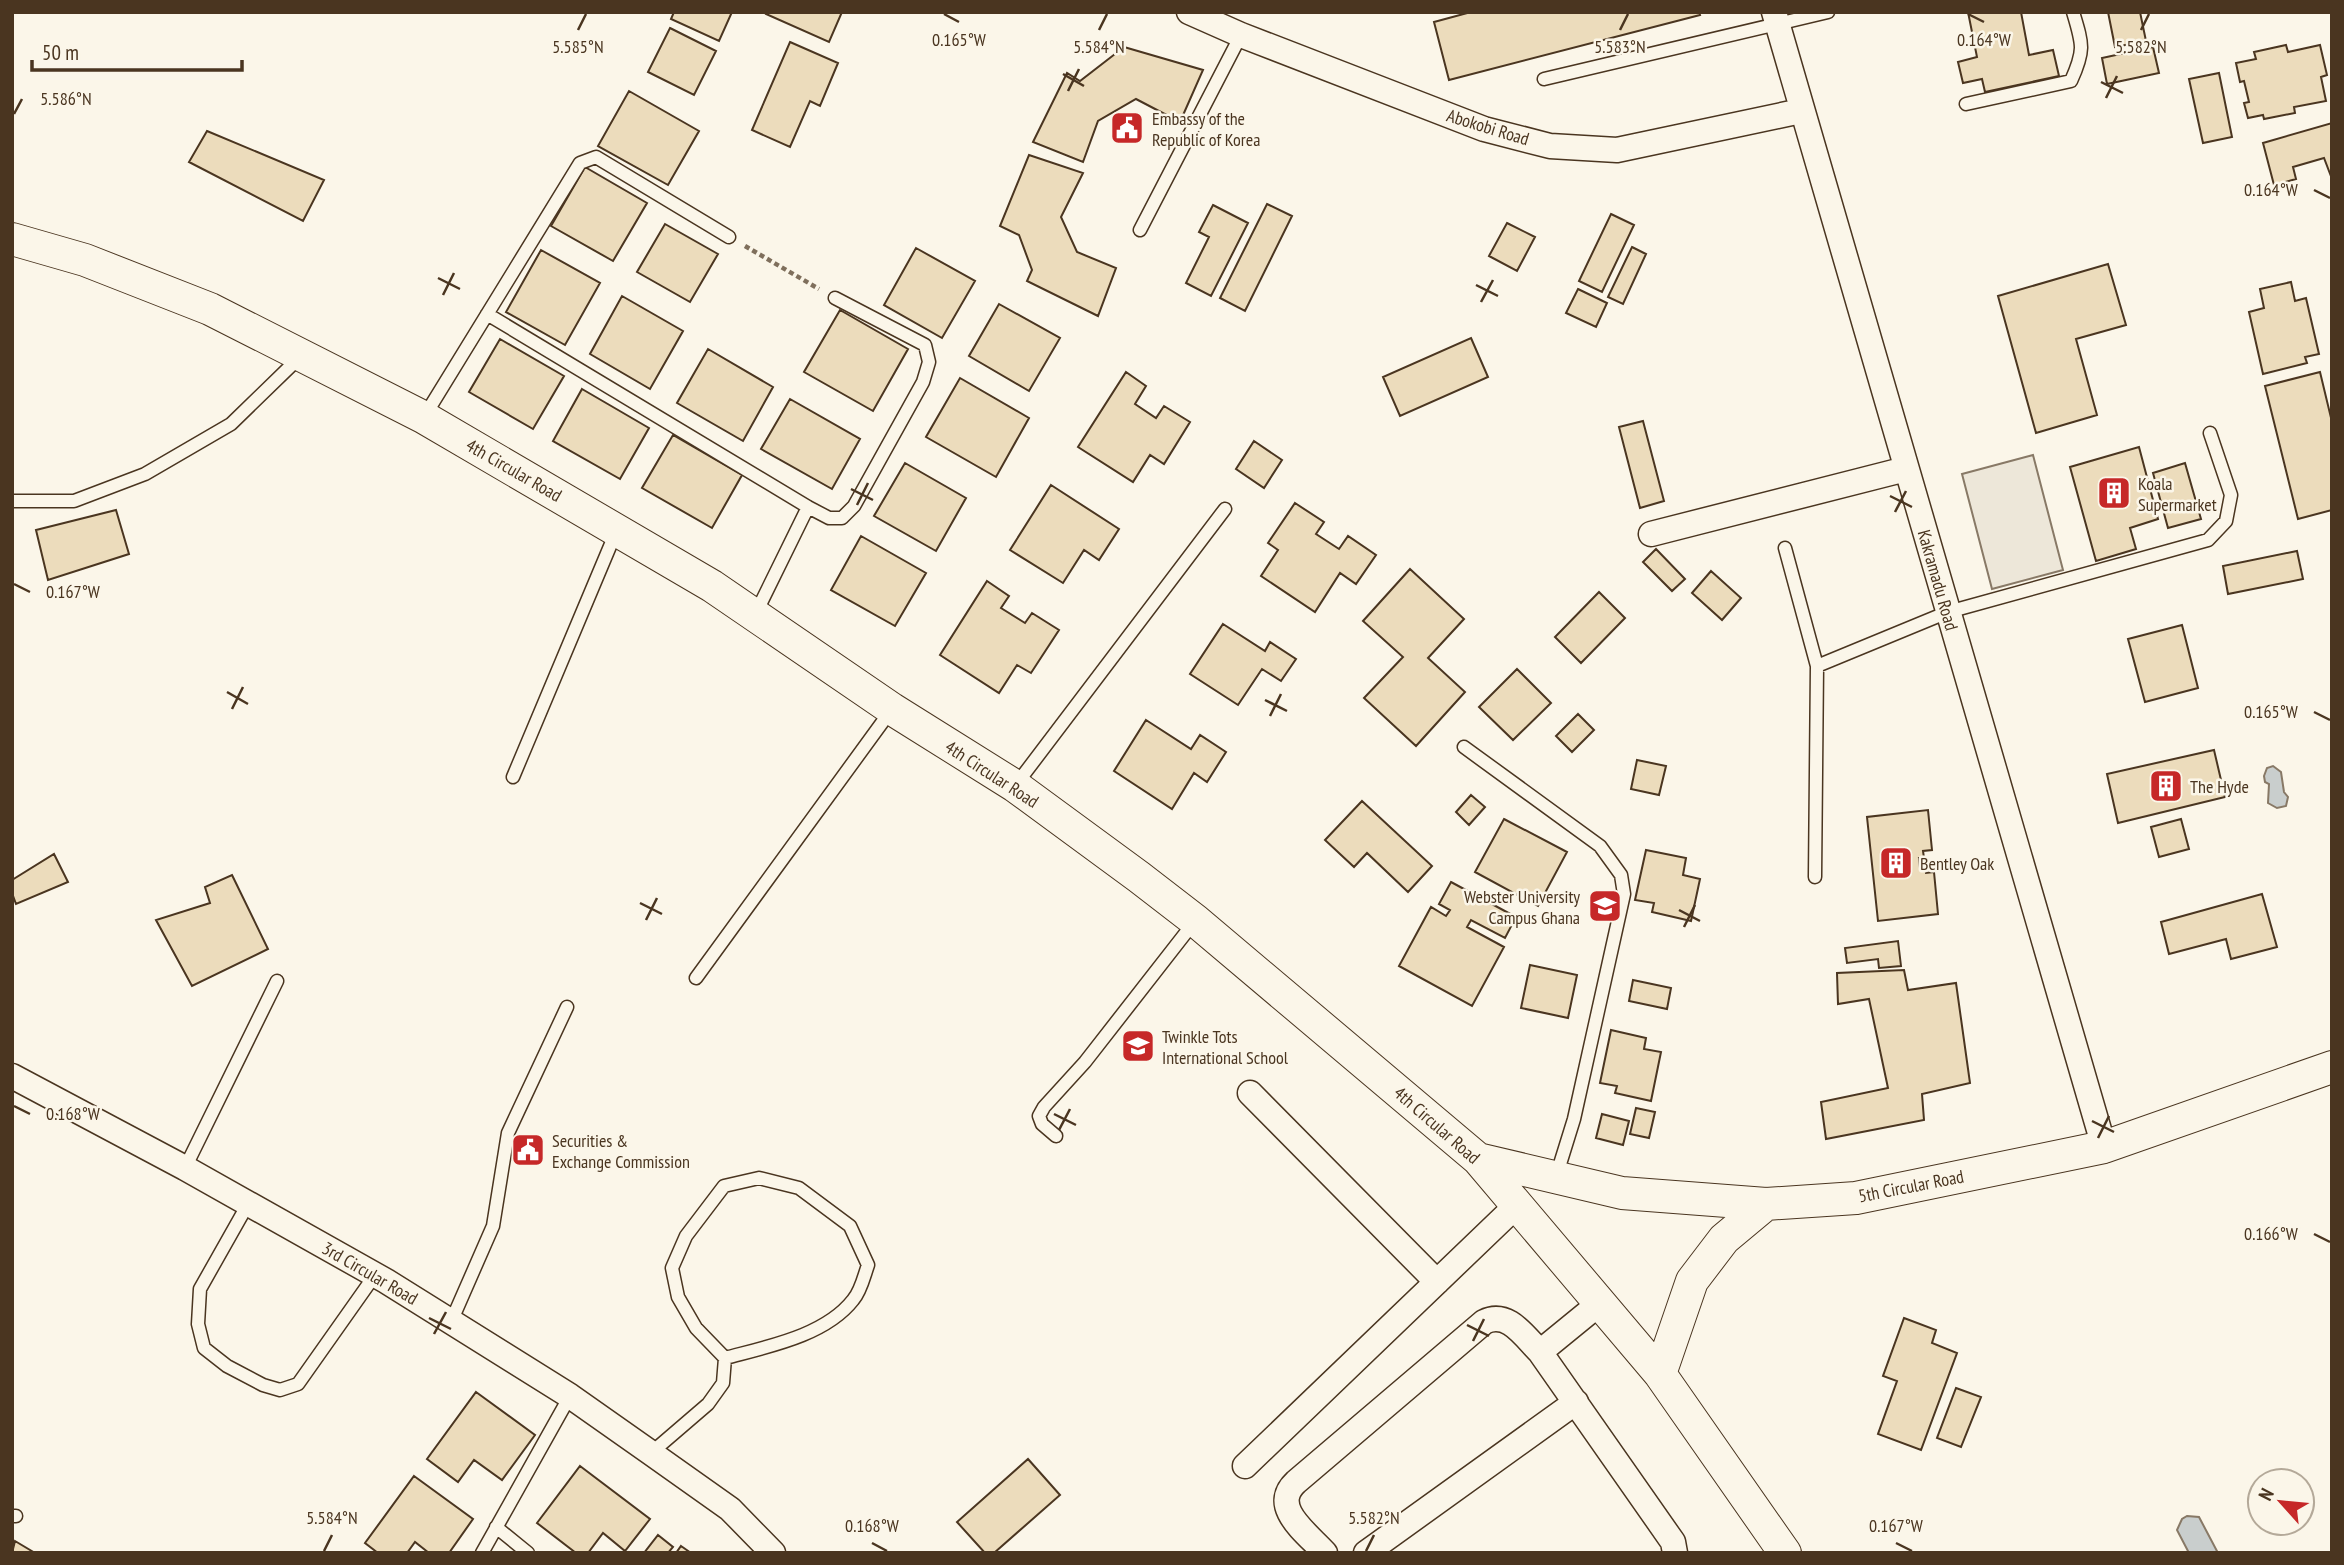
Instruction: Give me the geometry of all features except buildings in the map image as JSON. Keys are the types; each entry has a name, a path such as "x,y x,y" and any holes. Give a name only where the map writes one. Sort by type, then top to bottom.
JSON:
{"street":[{"name":"Abokobi Road","path":"1189,12 1241,35 1484,129 1550,146 1617,150 1801,111"},
{"name":"Kakramadu Road","path":"1775,18 2104,1147"},
{"name":"4th Circular Road","path":"12,239 85,260 211,309 424,417 712,586 892,709 1015,786 1139,877 1196,921 1478,1158 1660,1374 1785,1553"},
{"path":"1651,534 1906,469"},
{"name":"5th Circular Road","path":"1478,1158 1622,1193 1766,1204 1856,1198 2104,1147 2332,1068"},
{"name":"3rd Circular Road","path":"12,1076 185,1168 374,1275 570,1396 730,1509 773,1553"},
{"path":"1250,1093 1437,1282"},
{"path":"1660,1374 1692,1281 1724,1239 1766,1204"},
{"path":"1245,1466 1517,1205"},
{"path":"1540,1352 1601,1303"},
{"path":"1325,1553 1286,1509 1288,1490 1493,1317 1503,1318 1540,1352 1673,1542 1675,1553"},
{"path":"1366,1553 1576,1402"}],"lane":[{"path":"1544,79 1775,18 1828,12"},
{"path":"1966,104 2071,81 2080,61 2083,43 2073,12"},
{"path":"1140,230 1241,35"},
{"path":"424,417 580,163 596,157 729,237"},
{"path":"488,314 829,518 842,517 854,506 923,382 929,362 925,345 835,298"},
{"path":"12,501 74,501 145,474 231,424 302,355"},
{"path":"1816,666 1948,612 2208,540 2226,521 2231,495 2210,433"},
{"path":"755,615 808,507"},
{"path":"1015,786 1225,509"},
{"path":"513,777 617,530"},
{"path":"1785,548 1816,666 1815,877"},
{"path":"696,978 892,709"},
{"path":"1464,747 1600,846 1621,875 1624,894 1574,1119 1556,1178"},
{"path":"1056,1136 1042,1124 1040,1116 1044,1107 1085,1062 1196,921"},
{"path":"185,1168 277,981"},
{"path":"451,1322 493,1226 508,1133 567,1007"},
{"path":"650,1453 708,1404 723,1383 725,1357 696,1328 678,1297 672,1268 686,1237 724,1186 759,1178 799,1188 850,1226 868,1265 854,1299 831,1320 788,1342 725,1357"},
{"path":"248,1204 200,1289 198,1324 204,1348 227,1366 263,1385 280,1390 298,1384 374,1275"},
{"path":"482,1553 570,1396"},
{"path":"496,1527 528,1553"}],"path":[{"path":"729,237 835,298"}],"shaded area":[{"path":"2033,455 2063,570 1992,589 1962,474"},
{"path":"2273,766 2281,772 2284,792 2288,797 2286,806 2277,808 2268,803 2269,784 2265,782 2264,776 2267,768"},
{"path":"2187,1516 2199,1517 2218,1553 2189,1553 2177,1530 2182,1519"}],"place":[{"name":"Embassy of the Republic of Korea","path":"1127,128"},
{"name":"Koala Supermarket","path":"2114,493"},
{"name":"The Hyde","path":"2166,786"},
{"name":"Bentley Oak","path":"1896,863"},
{"name":"Webster University Campus Ghana","path":"1605,906"},
{"name":"Twinkle Tots International School","path":"1138,1046"},
{"name":"Securities & Exchange Commission","path":"528,1150"}]}
